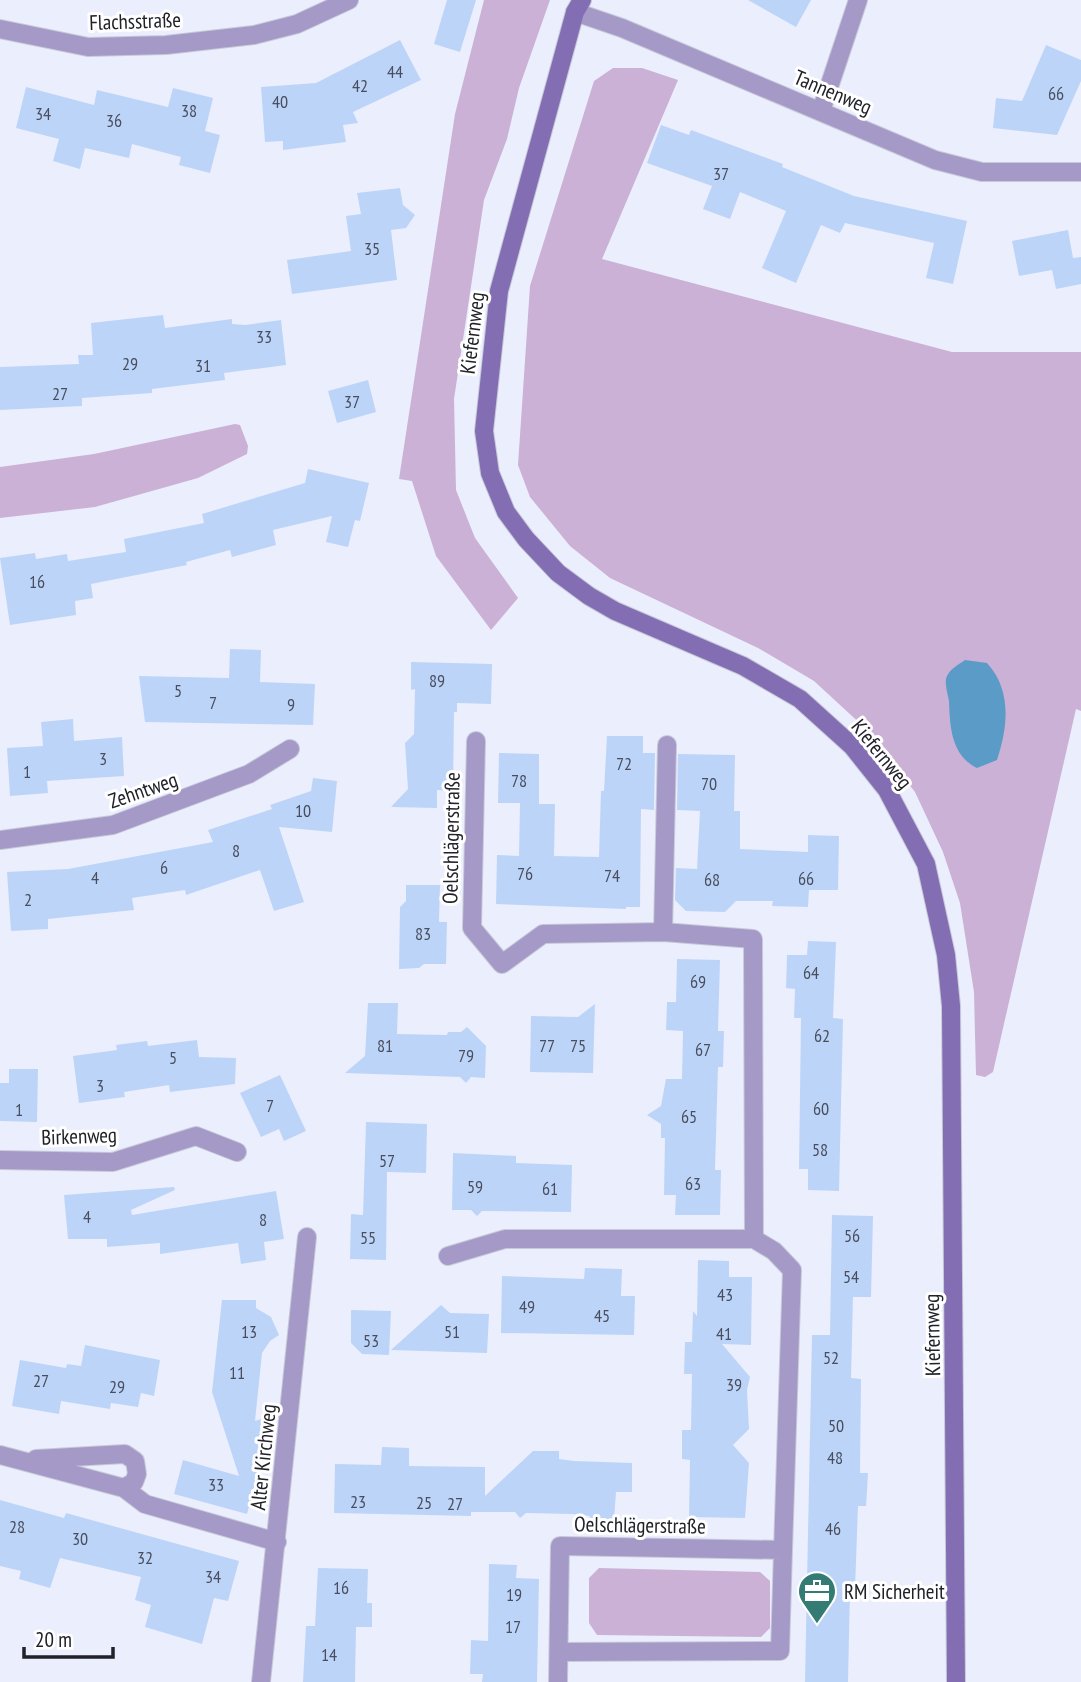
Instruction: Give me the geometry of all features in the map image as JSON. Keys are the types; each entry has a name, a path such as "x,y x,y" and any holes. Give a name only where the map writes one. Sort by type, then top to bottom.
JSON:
{"street":[{"name":"Flachsstraße","path":"0,29 88,47 166,45 254,35 298,24 349,0"},
{"path":"821,111 858,0"},
{"name":"Tannenweg","path":"579,6 622,28 935,160 982,172 1081,173"},
{"name":"Kiefernweg","path":"579,6 499,290 484,431 490,473 506,512 526,539 558,573 579,589 615,611 743,666 800,699 852,746 887,790 926,864 946,955 951,1006 957,1682"},
{"name":"Oelschlägerstraße","path":"476,741 472,928 502,964 542,934 663,932 753,939 754,1240"},
{"path":"663,932 667,745"},
{"name":"Zehntweg","path":"0,839 113,825 249,774 289,749"},
{"name":"Birkenweg","path":"0,1160 113,1162 195,1136 237,1152"},
{"name":"Alter Kirchweg","path":"261,1682 307,1237"},
{"path":"448,1256 505,1239 754,1240 774,1251 792,1270 780,1651 559,1652"},
{"path":"19,1460 125,1454 135,1461 137,1474 134,1482 124,1488"},
{"path":"0,1455 124,1488 145,1504 277,1542"},
{"name":"Oelschlägerstraße","path":"558,1682 560,1546 783,1550"}],"shaded area":[{"path":"484,0 550,0 519,88 507,139 484,200 454,399 456,490 475,538 518,598 491,630 436,556 412,481 399,479 455,114"},
{"path":"613,68 642,68 678,80 602,259 952,352 1081,352 1081,711 1076,709 993,1072 985,1077 976,1075 974,992 960,903 943,852 915,792 865,728 814,681 758,648 610,578 570,546 530,497 518,465 530,286 594,81"},
{"path":"240,425 248,446 247,454 198,478 95,507 0,518 0,467 94,454"},
{"path":"599,1568 760,1572 770,1581 770,1628 761,1637 597,1635 589,1623 589,1578"}],"water":[{"path":"965,660 987,663 1001,685 1006,709 1004,735 997,760 977,768 962,756 957,748 951,730 946,685 949,673"}],"building":[{"path":"447,0 476,0 460,52 434,44"},
{"path":"748,0 811,0 796,27"},
{"path":"400,40 421,80 353,112 358,123 343,125 346,142 283,150 283,141 265,142 261,87 316,83"},
{"path":"1046,45 1081,60 1081,81 1057,135 993,128 996,98 1022,101"},
{"path":"26,87 94,105 97,90 168,107 173,88 213,98 205,131 220,135 210,173 179,165 181,157 132,144 129,158 85,148 80,169 53,161 59,139 16,128"},
{"path":"661,125 689,135 691,130 783,164 782,167 854,196 967,221 953,284 926,278 934,243 845,223 840,233 821,225 796,283 762,268 786,211 740,192 730,219 703,209 712,186 647,163"},
{"path":"400,188 403,205 415,215 406,228 391,230 397,280 292,294 287,260 351,251 346,216 361,214 357,193"},
{"path":"1068,230 1073,258 1081,257 1081,284 1056,289 1052,270 1019,276 1012,241"},
{"path":"163,315 165,328 232,319 232,324 246,325 281,320 286,365 224,373 225,380 152,389 152,393 82,398 82,406 0,410 0,367 79,364 78,355 93,355 91,323"},
{"path":"368,380 376,412 337,423 328,391"},
{"path":"308,469 369,483 360,521 355,520 348,547 326,542 332,516 273,530 276,545 232,557 230,550 186,562 187,565 91,584 93,598 75,601 76,615 10,625 0,558 35,553 36,559 67,554 68,561 126,552 124,539 204,523 202,514 305,483"},
{"path":"230,649 261,650 260,682 315,684 313,725 145,722 139,676 229,678"},
{"path":"411,662 492,664 491,704 457,703 457,712 454,712 453,791 437,790 437,808 391,807 408,789 405,743 414,734 415,689 411,690"},
{"path":"73,719 74,741 122,737 124,776 47,781 48,793 10,796 7,748 43,746 41,722"},
{"path":"607,736 643,736 643,753 655,753 654,810 641,809 640,907 626,909 496,904 497,855 519,856 520,803 498,803 499,753 539,754 539,804 555,804 554,856 599,857 601,791 604,791"},
{"path":"678,754 735,755 734,811 740,811 740,849 808,852 808,835 839,836 838,890 809,890 808,907 772,906 773,901 736,901 725,912 686,911 675,900 676,868 697,869 700,811 677,810"},
{"path":"313,778 337,781 332,832 279,827 304,902 274,911 260,870 186,895 185,890 132,898 134,910 48,919 48,929 11,931 7,872 68,869 213,842 208,830 272,809 270,805 311,791"},
{"path":"406,885 440,885 439,922 447,922 446,964 424,964 419,968 399,969 400,907 406,901"},
{"path":"808,941 836,942 833,1018 843,1019 839,1191 808,1190 808,1169 799,1169 801,1018 794,1018 795,989 786,988 787,955 807,955"},
{"path":"677,959 720,960 718,1031 724,1031 723,1067 718,1067 715,1170 721,1170 720,1215 675,1215 676,1195 664,1195 665,1138 661,1138 661,1124 647,1115 661,1106 666,1079 682,1079 683,1031 666,1030 667,1002 676,1002"},
{"path":"368,1003 398,1003 397,1034 447,1035 448,1032 461,1032 467,1027 486,1046 485,1078 471,1077 466,1083 460,1077 345,1073 365,1056"},
{"path":"595,1004 593,1073 530,1072 531,1016 578,1017"},
{"path":"197,1040 199,1057 236,1058 235,1084 170,1092 169,1085 124,1092 125,1097 79,1103 73,1056 117,1050 116,1045 131,1043 147,1041 148,1046"},
{"path":"9,1069 38,1069 37,1122 0,1121 0,1083 9,1083"},
{"path":"280,1075 306,1131 284,1141 279,1129 261,1137 240,1093"},
{"path":"366,1122 427,1124 426,1173 387,1172 386,1260 350,1259 351,1214 363,1215"},
{"path":"453,1153 516,1156 516,1163 572,1165 571,1212 482,1211 477,1216 471,1210 452,1210"},
{"path":"174,1187 175,1190 131,1210 132,1215 276,1191 284,1239 264,1242 266,1260 241,1264 238,1243 160,1254 160,1243 107,1247 107,1239 68,1239 64,1195"},
{"path":"832,1215 873,1216 871,1297 853,1297 851,1378 861,1379 860,1473 868,1473 867,1491 866,1506 858,1506 855,1589 850,1589 848,1682 805,1682 812,1335 830,1335"},
{"path":"698,1260 729,1261 729,1277 752,1277 751,1345 722,1344 750,1377 747,1390 749,1429 733,1445 749,1463 745,1518 689,1517 690,1460 682,1459 682,1430 691,1430 692,1374 684,1374 685,1342 692,1342 693,1311 697,1316"},
{"path":"585,1268 622,1269 621,1296 635,1296 634,1335 501,1333 502,1276 584,1279"},
{"path":"222,1300 256,1300 256,1308 271,1317 279,1335 270,1341 262,1353 255,1421 268,1417 257,1457 262,1458 247,1514 174,1494 183,1460 239,1476 212,1392"},
{"path":"441,1305 450,1313 489,1314 487,1353 391,1350"},
{"path":"351,1310 391,1311 389,1355 362,1354 351,1343"},
{"path":"85,1345 160,1360 154,1396 141,1393 138,1407 111,1403 110,1409 61,1401 59,1414 12,1406 20,1360 66,1368 67,1364 81,1366"},
{"path":"382,1447 409,1448 409,1466 485,1467 485,1496 533,1451 559,1451 559,1459 574,1461 632,1463 632,1492 616,1492 614,1520 589,1519 590,1516 572,1514 526,1513 520,1518 515,1512 471,1512 471,1516 334,1513 335,1464 381,1465"},
{"path":"0,1500 64,1518 66,1513 239,1561 228,1601 214,1598 202,1644 145,1627 151,1605 135,1600 141,1577 60,1558 50,1588 19,1579 21,1571 0,1566"},
{"path":"489,1564 517,1565 516,1578 539,1579 537,1682 482,1682 483,1674 470,1674 471,1640 488,1641"},
{"path":"318,1568 368,1569 367,1603 372,1603 372,1627 356,1627 355,1682 303,1682 306,1626 315,1626"}],"place":[{"name":"RM Sicherheit","path":"817,1625"}]}
